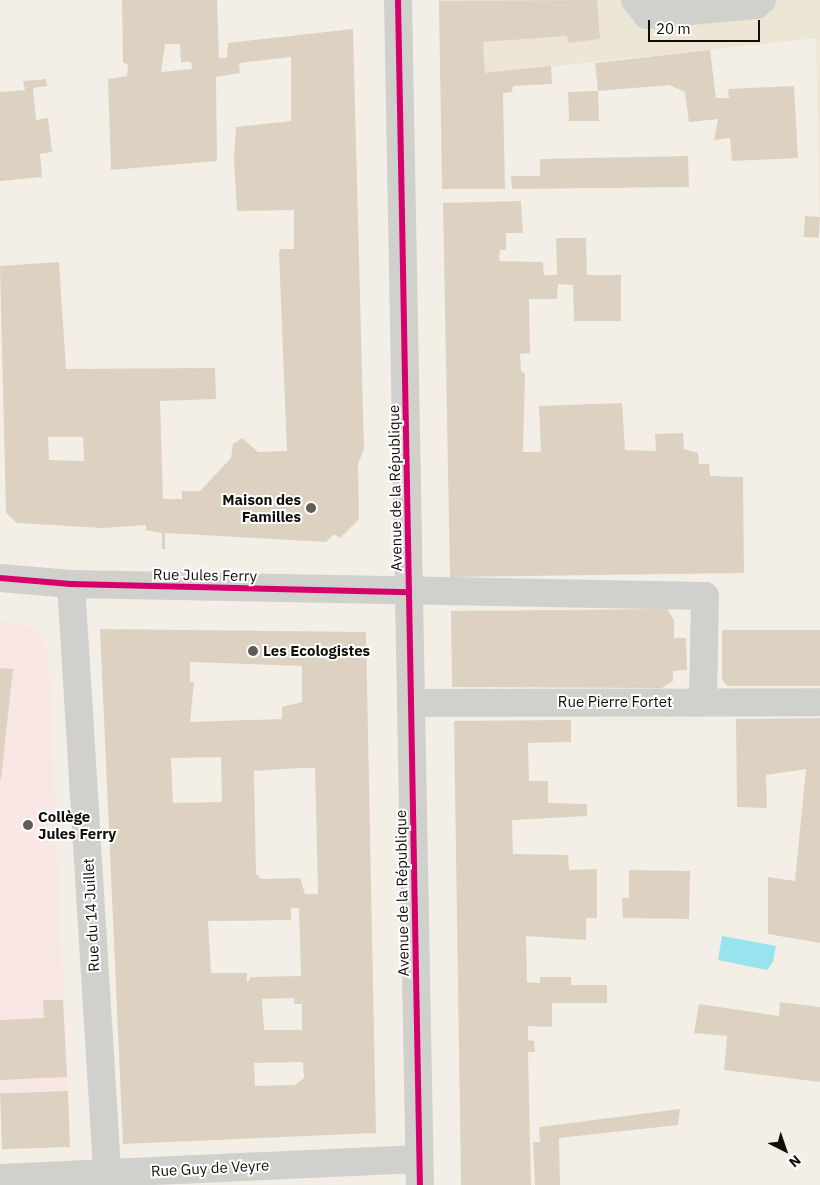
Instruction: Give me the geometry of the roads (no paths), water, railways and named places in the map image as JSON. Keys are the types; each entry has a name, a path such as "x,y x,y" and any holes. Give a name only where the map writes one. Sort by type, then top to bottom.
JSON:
{"street":[{"name":"Avenue de la République","path":"398,0 419,1172"},
{"path":"635,0 647,15 756,5 762,0"},
{"name":"Rue Jules Ferry","path":"0,578 71,584 410,592 706,596 703,702"},
{"name":"Rue du 14 Juillet","path":"71,584 107,1179"},
{"name":"Rue Pierre Fortet","path":"411,703 820,702"},
{"name":"Rue Guy de Veyre","path":"0,1178 107,1179 419,1172"}],"water":[{"path":"722,936 776,946 773,962 767,970 718,960"}],"place":[{"name":"Maison des Familles","path":"311,508"},
{"name":"Les Ecologistes","path":"253,651"},
{"name":"Collège Jules Ferry","path":"28,825"}]}
